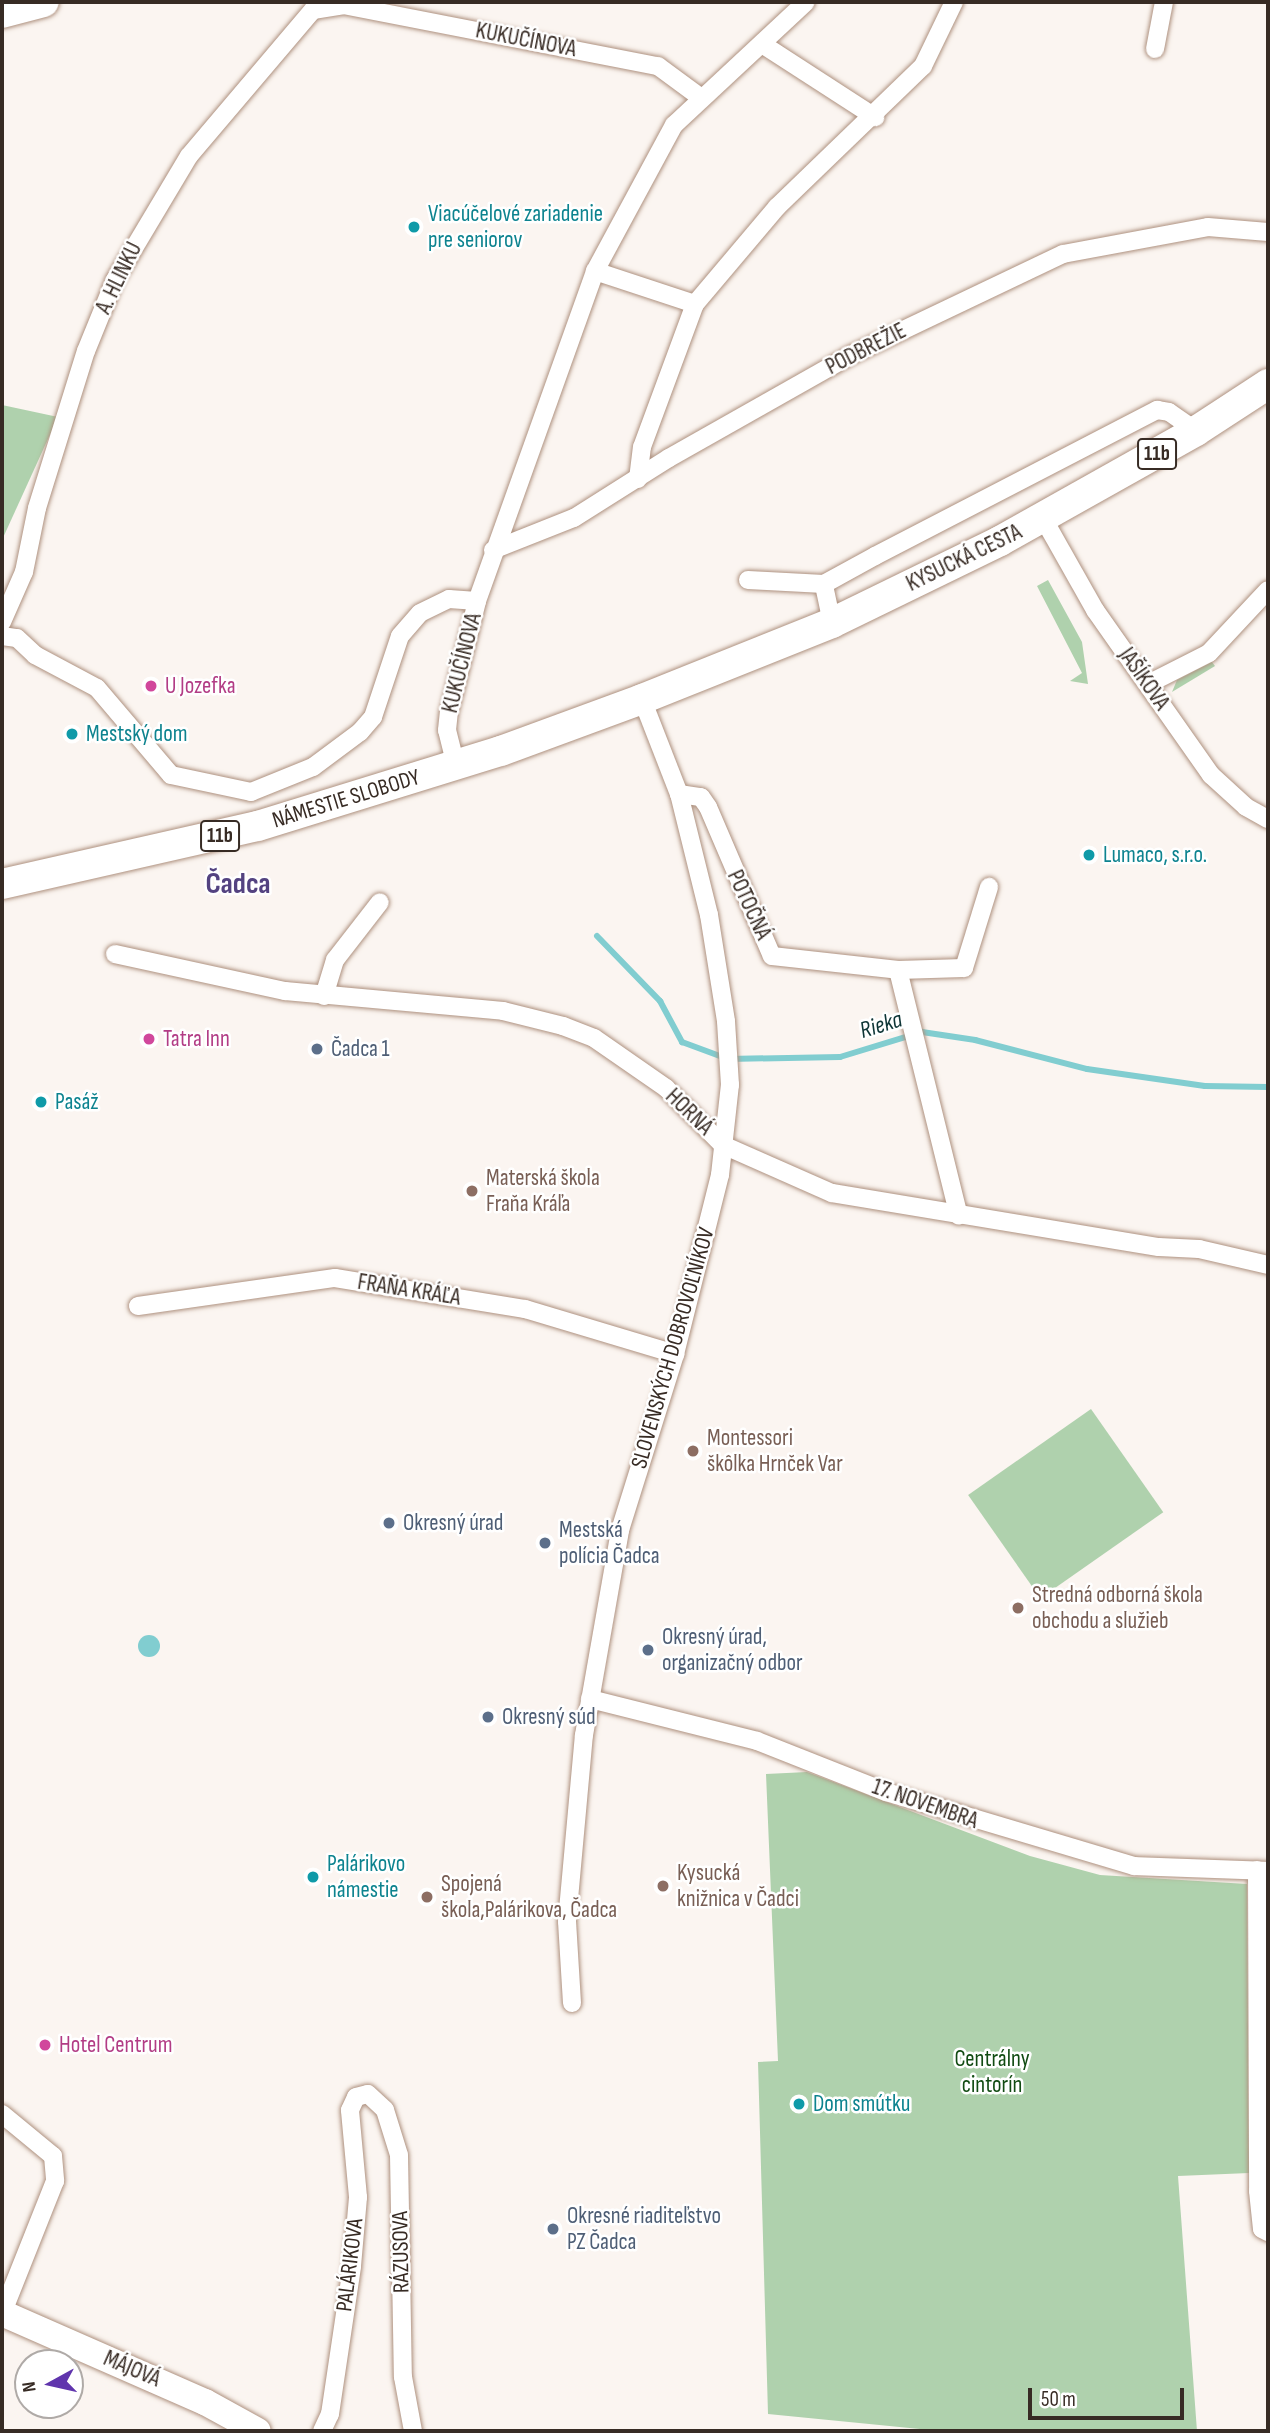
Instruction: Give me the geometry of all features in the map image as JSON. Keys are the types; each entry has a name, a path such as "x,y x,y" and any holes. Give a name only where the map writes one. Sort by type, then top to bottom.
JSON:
{"main road":[{"path":"2,13 44,2"},
{"name":"KYSUCKÁ CESTA","path":"642,699 832,622 1043,518 1196,432 1268,384"},
{"name":"NÁMESTIE SLOBODY","path":"2,884 209,839 456,766 642,699"},
{"name":"MÁJOVÁ","path":"2,2313 193,2396 258,2431"}],"street":[{"name":"KUKUČÍNOVA","path":"456,766 447,730 449,712 477,601 594,271 660,146 700,97 806,2"},
{"path":"638,479 642,447 695,304 777,207 875,117 923,66 953,12 954,2"},
{"path":"1155,49 1164,2"},
{"name":"KUKUČÍNOVA","path":"343,5 658,66 700,97"},
{"name":"A. HLINKU","path":"2,622 24,572 37,508 86,351 127,257 189,156 294,27 313,10 343,5"},
{"path":"762,44 875,117"},
{"name":"PODBREŽIE","path":"493,550 574,518 849,356 1063,254 1208,227 1268,232"},
{"path":"594,271 695,304"},
{"path":"748,580 824,584 1157,410 1169,412 1196,432"},
{"name":"JAŠÍKOVA","path":"1043,518 1095,610 1211,775 1246,807 1268,820"},
{"path":"824,584 832,622"},
{"path":"1148,684 1209,653 1268,590"},
{"name":"KUKUČÍNOVA","path":"2,636 17,638 35,655 97,688 171,775 251,792 313,766 360,732 381,697 400,636 420,613 449,599 477,601"},
{"name":"SLOVENSKÝCH DOBROVOĽNÍKOV","path":"572,2003 567,1921 590,1699 620,1530 675,1354 720,1177 730,1084 726,1021 709,915 679,794 642,699"},
{"name":"POTOČNÁ","path":"679,794 701,797 708,807 772,956 898,970 964,968 989,887"},
{"path":"324,996 335,960 380,902"},
{"name":"HORNÁ","path":"115,954 207,977 324,996 503,1011 594,1038 666,1088 723,1145 832,1193 959,1216 1199,1249 1268,1265"},
{"path":"898,970 959,1216"},
{"name":"FRAŇA KRÁĽA","path":"138,1306 335,1279 525,1308 675,1354"},
{"name":"17. NOVEMBRA","path":"590,1699 722,1730 807,1758 886,1793 1134,1866 1263,1870"},
{"path":"1263,1870 1258,2191 1262,2229 1268,2232"},
{"name":"RÁZUSOVA","path":"356,2097 368,2094 385,2110 399,2155 403,2377 414,2431"},
{"name":"PALÁRIKOVA","path":"321,2431 330,2414 352,2266 358,2197 350,2110 356,2097"},
{"path":"2,2114 53,2156 55,2181 2,2313"}],"green space":[{"path":"2,405 58,417 2,540"},
{"path":"1048,580 1082,642 1088,684 1070,681 1082,673 1037,586"},
{"path":"1212,662 1215,666 1172,692 1177,680"},
{"path":"1091,1409 1163,1512 1040,1598 968,1495"},
{"name":"Centrálny cintorín","path":"807,1772 1030,1856 1100,1875 1247,1884 1249,2173 1178,2176 1197,2431 940,2431 768,2414 758,2062 778,2061 766,1774"}],"water":[{"path":"145,1635 153,1635 160,1642 160,1650 153,1657 145,1657 138,1650 138,1642"}],"waterway":[{"name":"Rieka","path":"597,936 660,1001 682,1042 728,1059 840,1057 922,1032 975,1040 1087,1069 1205,1086 1268,1087"}],"place":[{"name":"Viacúčelové zariadenie pre seniorov","path":"414,227"},
{"name":"U Jozefka","path":"151,686"},
{"name":"Mestský dom","path":"72,734"},
{"name":"Lumaco, s.r.o.","path":"1089,855"},
{"name":"Tatra Inn","path":"149,1039"},
{"name":"Čadca 1","path":"317,1049"},
{"name":"Pasáž","path":"41,1102"},
{"name":"Materská škola Fraňa Kráľa","path":"472,1191"},
{"name":"Montessori škôlka Hrnček Var","path":"693,1451"},
{"name":"Okresný úrad","path":"389,1523"},
{"name":"Mestská polícia Čadca","path":"545,1543"},
{"name":"Stredná odborná škola obchodu a služieb","path":"1018,1608"},
{"name":"Okresný úrad, organizačný odbor","path":"648,1650"},
{"name":"Okresný súd","path":"488,1717"},
{"name":"Palárikovo námestie","path":"313,1877"},
{"name":"Kysucká knižnica v Čadci","path":"663,1886"},
{"name":"Spojená škola,Palárikova, Čadca","path":"427,1897"},
{"name":"Hotel Centrum","path":"45,2045"},
{"name":"Dom smútku","path":"799,2104"},
{"name":"Okresné riaditeľstvo PZ Čadca","path":"553,2229"}],"district":[{"name":"Čadca","path":"238,884"}]}
